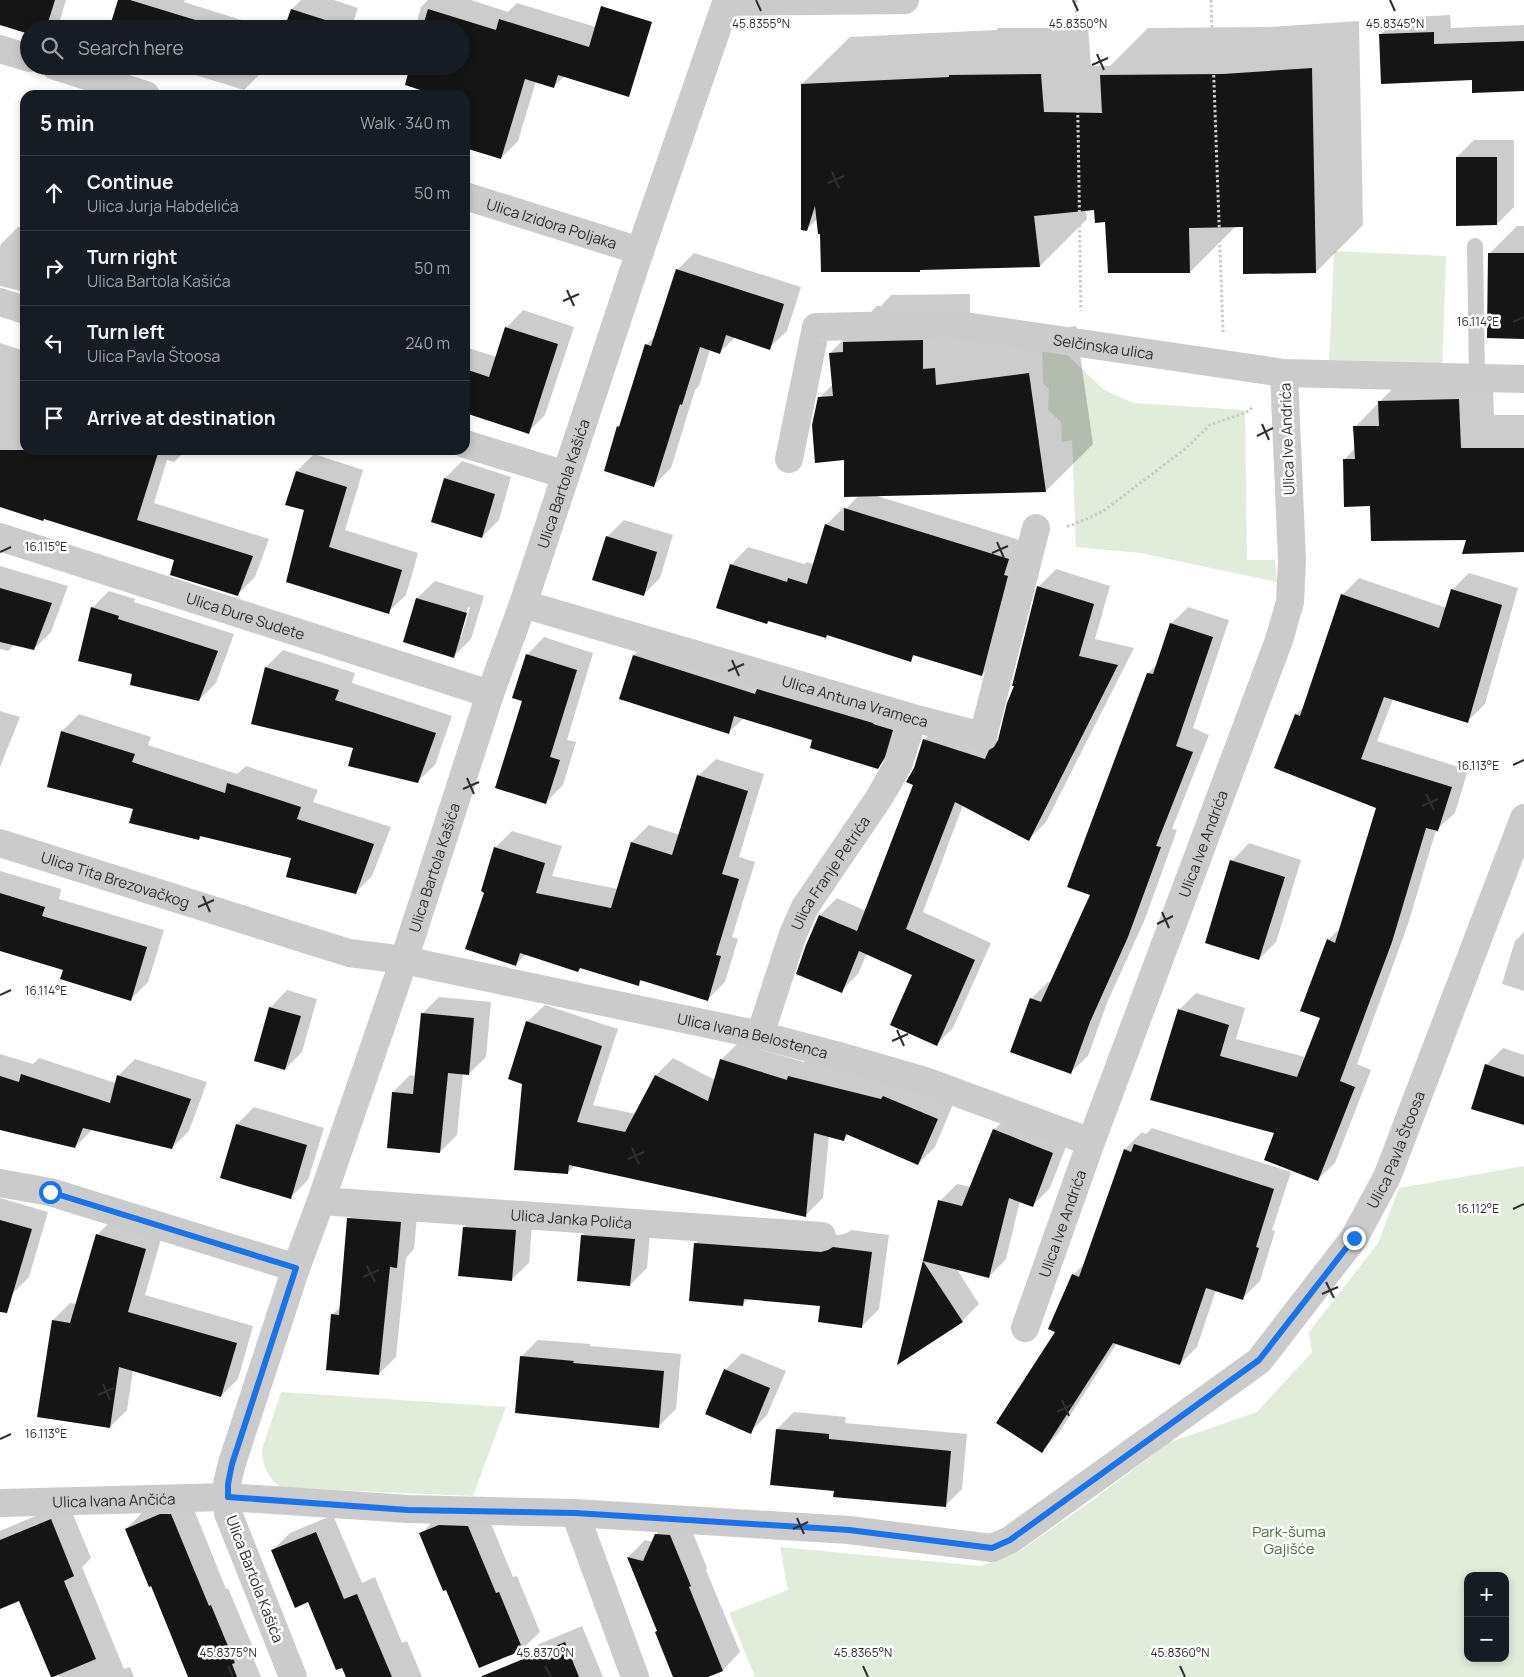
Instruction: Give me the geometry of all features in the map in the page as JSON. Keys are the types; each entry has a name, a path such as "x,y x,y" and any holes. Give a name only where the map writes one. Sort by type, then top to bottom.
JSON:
{"street":[{"path":"727,1 905,0"},
{"name":"Ulica Bartola Kašića","path":"293,1677 228,1514 228,1484 232,1464 296,1268 404,960 490,694 523,604 640,251 727,1"},
{"path":"0,49 20,55"},
{"path":"83,75 130,90"},
{"name":"Ulica Izidora Poljaka","path":"470,198 640,251"},
{"path":"0,302 20,308"},
{"name":"Selčinska ulica","path":"789,459 816,327 951,324 1284,374 1524,379"},
{"name":"Ulica Ive Andrića","path":"1025,1328 1091,1142 1279,640 1290,602 1292,561 1284,374"},
{"path":"470,446 566,475"},
{"name":"Ulica Antuna Vrameca","path":"523,604 913,718 983,736 1036,528"},
{"name":"Ulica Đure Sudete","path":"0,537 490,694"},
{"name":"Ulica Franje Petrića","path":"760,1035 793,934 805,907 879,798 899,763 913,718"},
{"name":"Ulica Pavla Štoosa","path":"228,1497 408,1510 575,1513 849,1530 992,1548 1010,1540 1259,1360 1354,1238 1387,1177 1524,818"},
{"name":"Ulica Tita Brezovačkog","path":"0,843 349,953 404,960"},
{"name":"Ulica Ivana Belostenca","path":"404,960 760,1035 925,1081 1091,1142"},
{"path":"0,1183 50,1192 296,1268"},
{"name":"Ulica Janka Polića","path":"321,1201 822,1236"},
{"name":"Ulica Ivana Ančića","path":"0,1503 228,1497"},
{"path":"575,1513 635,1677"}],"lane":[{"path":"1475,246 1477,378"}],"path":[{"path":"1076,0 1082,344"},
{"path":"1211,0 1224,365"},
{"path":"1036,528 1070,526 1102,512 1185,449 1210,425 1249,411 1284,374"}],"green space":[{"path":"1334,251 1446,256 1442,372 1329,367"},
{"path":"1042,343 1060,348 1103,389 1135,403 1245,410 1247,560 1275,560 1277,582 1140,553 1076,547 1072,440 1062,442 1061,422 1048,410 1049,389 1043,383"},
{"name":"Park-šuma Gajišće","path":"1524,1166 1524,1677 755,1677 729,1613 788,1590 780,1547 981,1566 1018,1552 1087,1504 1170,1442 1257,1412 1312,1352 1309,1332 1378,1243 1399,1188"},
{"path":"281,1392 506,1407 473,1496 282,1488 273,1481 264,1466 262,1455 262,1449"}],"building":[{"path":"0,0 55,0 49,20 20,20 20,31 0,25"},
{"path":"118,0 130,0 195,20 112,20"},
{"path":"601,6 652,22 629,97 558,75 554,88 525,79 501,159 470,150 470,90 420,90 405,85 408,75 470,75 470,22 496,30 499,19 589,47"},
{"path":"291,9 325,20 287,20"},
{"path":"428,9 464,20 425,20"},
{"path":"1434,32 1434,44 1524,41 1524,91 1472,93 1472,80 1381,84 1379,34"},
{"path":"1312,68 1316,273 1243,274 1243,227 1189,228 1190,273 1108,273 1105,222 1095,223 1094,210 1034,216 1040,267 920,270 920,272 821,272 820,234 818,234 815,206 807,231 801,230 801,84 949,77 949,75 1041,74 1044,112 1102,113 1100,75 1223,74"},
{"path":"1456,157 1497,157 1497,225 1456,226"},
{"path":"1488,253 1524,253 1524,339 1487,338"},
{"path":"676,269 784,304 770,350 726,335 720,354 700,347 654,487 604,471 645,344 651,346"},
{"path":"505,327 558,344 529,434 470,415 470,371 489,377"},
{"path":"923,340 923,369 935,368 936,385 1029,373 1046,492 844,497 844,460 815,463 812,425 818,397 833,396 829,353 843,352 843,342"},
{"path":"1459,399 1461,448 1524,448 1524,552 1462,554 1466,540 1371,541 1370,506 1344,507 1343,459 1355,459 1353,426 1379,426 1378,401"},
{"path":"0,450 20,450 20,455 157,455 137,520 253,556 238,596 170,575 174,560 0,507"},
{"path":"296,471 347,487 329,547 402,570 389,614 286,582 304,510 285,505"},
{"path":"444,478 495,494 482,538 431,522"},
{"path":"844,508 1009,559 1004,575 1008,576 982,676 913,655 911,662 827,635 826,638 768,621 767,624 716,608 730,564 787,582 788,578 807,584 825,524 844,531"},
{"path":"606,536 657,552 644,596 592,580"},
{"path":"1037,586 1094,604 1079,656 1118,665 1029,841 955,802 906,929 975,960 937,1046 890,1025 912,975 859,951 842,993 796,974 819,915 857,931 913,785 906,782 914,768 923,739 985,759 989,750 994,747 998,740 1007,703 1014,686 1012,686"},
{"path":"0,588 52,603 34,650 0,642"},
{"path":"1451,589 1502,605 1468,723 1384,697 1361,759 1452,787 1438,831 1426,828 1392,942 1340,1081 1355,1087 1318,1181 1264,1160 1274,1133 1150,1100 1178,1009 1229,1025 1220,1056 1297,1077 1320,1018 1300,1011 1327,939 1335,943 1376,808 1274,768 1295,714 1300,716 1341,594 1439,628"},
{"path":"416,598 467,613 454,658 403,642"},
{"path":"91,607 119,616 118,619 218,651 199,701 130,685 132,674 78,661"},
{"path":"1170,623 1213,637 1176,746 1193,752 1156,846 1161,847 1128,937 1090,1022 1071,1074 1010,1052 1030,998 1041,1002 1090,895 1067,887 1147,673 1153,674"},
{"path":"526,654 577,670 550,757 560,760 546,804 495,788 522,701 512,698"},
{"path":"633,655 755,694 757,689 893,730 885,757 878,769 810,748 812,740 734,716 729,734 619,699"},
{"path":"265,667 339,690 335,700 436,733 418,783 348,766 353,748 251,724"},
{"path":"61,731 135,754 132,762 225,793 227,783 301,807 297,819 374,844 356,894 286,877 291,858 200,836 199,840 129,823 133,809 47,787"},
{"path":"697,775 748,791 722,874 739,879 716,955 721,956 708,1001 640,980 639,986 580,968 578,972 520,953 516,966 465,949 484,893 481,891 494,847 545,863 536,893 611,908 631,842 672,855"},
{"path":"1230,860 1285,877 1259,960 1205,943"},
{"path":"0,893 45,907 42,916 147,947 131,1001 60,979 63,970 0,951"},
{"path":"269,1007 301,1016 285,1070 254,1061"},
{"path":"421,1013 474,1018 469,1075 448,1073 440,1153 387,1148 392,1092 413,1094"},
{"path":"526,1021 602,1046 577,1122 625,1132 655,1075 708,1101 720,1059 787,1080 788,1076 881,1099 883,1096 938,1119 918,1165 846,1134 844,1141 814,1133 806,1217 569,1165 568,1174 514,1170 522,1084 508,1079"},
{"path":"1485,1064 1524,1077 1524,1125 1471,1109"},
{"path":"21,1074 110,1103 117,1075 191,1099 172,1149 83,1128 75,1148 0,1130 0,1076 19,1082"},
{"path":"236,1124 307,1145 291,1199 220,1178"},
{"path":"993,1129 1053,1153 1033,1207 1009,1198 989,1278 923,1261 963,1322 897,1365 938,1200 962,1206"},
{"path":"1134,1144 1274,1189 1256,1247 1259,1248 1243,1300 1206,1288 1180,1365 1113,1343 1042,1453 996,1423 1055,1332 1048,1329 1072,1274 1079,1277 1124,1149 1131,1152"},
{"path":"347,1218 401,1222 397,1268 390,1267 379,1375 326,1370 331,1314 339,1315"},
{"path":"0,1220 32,1229 7,1313 0,1312"},
{"path":"463,1227 516,1230 512,1281 458,1276"},
{"path":"96,1234 146,1249 128,1312 237,1343 221,1397 119,1367 110,1428 37,1417 52,1320 70,1323"},
{"path":"581,1235 635,1239 630,1286 577,1281"},
{"path":"694,1243 821,1252 833,1247 872,1252 862,1328 818,1322 820,1306 744,1299 743,1306 689,1301"},
{"path":"520,1356 664,1371 659,1428 515,1413"},
{"path":"724,1369 770,1388 751,1434 705,1414"},
{"path":"776,1429 829,1434 829,1439 951,1451 946,1507 833,1497 834,1491 770,1485"},
{"path":"160,1514 171,1514 235,1663 232,1664 237,1677 188,1677 151,1586 149,1587 125,1529"},
{"path":"51,1519 74,1576 64,1581 96,1659 53,1677 51,1677 19,1601 0,1609 0,1540"},
{"path":"439,1525 468,1526 496,1593 499,1592 523,1650 479,1668 446,1590 443,1591 419,1533"},
{"path":"316,1532 344,1599 357,1594 392,1677 346,1677 342,1668 336,1670 308,1602 295,1608 271,1550"},
{"path":"655,1534 670,1535 723,1671 708,1677 673,1677 655,1632 657,1631 627,1557 643,1561"},
{"path":"565,1642 579,1677 482,1677 482,1676"}],"route":[{"path":"50,1192 296,1268 232,1464 228,1484 228,1497 408,1510 575,1513 849,1530 992,1548 1010,1540 1259,1360 1354,1238"}]}
